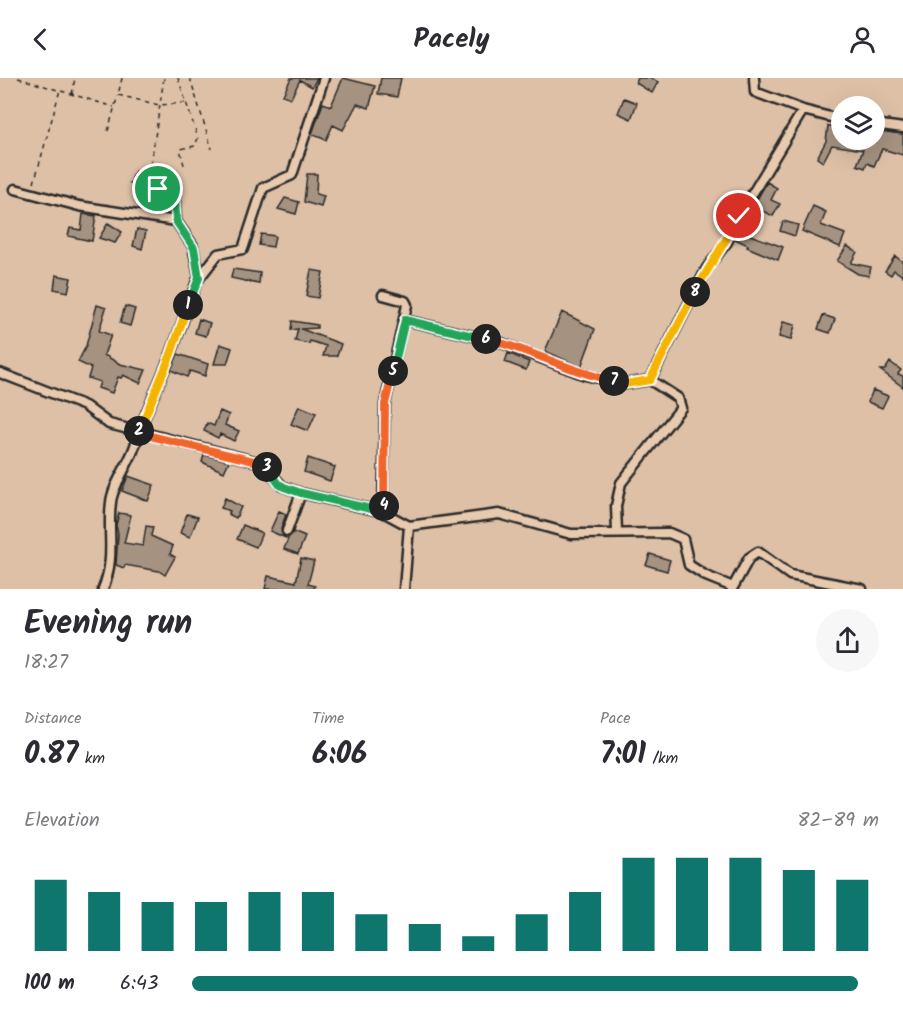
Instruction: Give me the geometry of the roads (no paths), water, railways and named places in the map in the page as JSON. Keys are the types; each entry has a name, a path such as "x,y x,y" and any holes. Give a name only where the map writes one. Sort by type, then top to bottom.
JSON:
{"street":[{"path":"103,589 111,568 111,501 136,447 138,433 199,278 220,253 243,249 262,188 292,175 324,78"},
{"path":"754,78 755,92 803,110 831,117"},
{"path":"650,380 707,268 726,242 739,216 803,110"},
{"path":"885,126 903,128"},
{"path":"15,189 79,206 176,221"},
{"path":"158,189 175,196 176,221 194,248 199,278"},
{"path":"383,295 405,301 407,305 385,404 384,512"},
{"path":"405,320 501,343 585,375 625,384 650,380 678,398 681,408 621,483 616,506 617,532"},
{"path":"0,373 85,406 109,424 262,463 279,484 301,493 384,512 409,526 499,514 571,534 661,532 683,539 687,563 706,576 733,588 749,558 758,552 789,575 862,589"},
{"path":"286,531 301,493"},
{"path":"404,589 409,526"}]}
